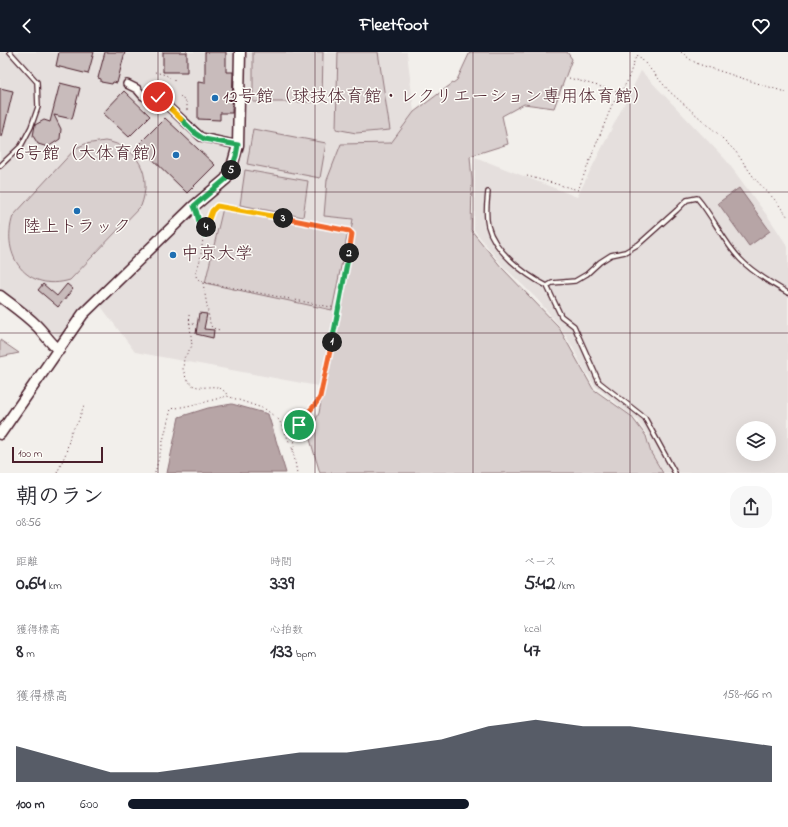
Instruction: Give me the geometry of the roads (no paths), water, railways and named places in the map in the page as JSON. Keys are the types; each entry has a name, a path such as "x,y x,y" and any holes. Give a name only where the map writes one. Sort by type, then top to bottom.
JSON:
{"street":[{"path":"0,434 87,309 126,274 194,206 226,179 231,170 238,145 240,52"},
{"path":"128,84 137,89 143,96 160,99 201,137 238,145"},
{"path":"0,296 32,321 45,334 53,346 59,350"}],"lane":[{"path":"0,166 20,146 31,127 38,107 37,82 10,52"},
{"path":"488,192 486,208 488,226 492,236 502,251 527,275 547,286 561,316 574,326 598,382 645,418 675,473"},
{"path":"547,286 552,283 575,281 587,274 600,262 611,256 625,252 639,244 678,210 687,200 697,198 708,210 724,238 740,260 775,286 788,292"}],"place":[{"name":"12号館（球技体育館・レクリエーション専用体育館）","path":"215,98"},
{"name":"6号館（大体育館）","path":"176,155"},
{"name":"陸上トラック","path":"77,211"},
{"name":"中京大学","path":"173,255"}]}
